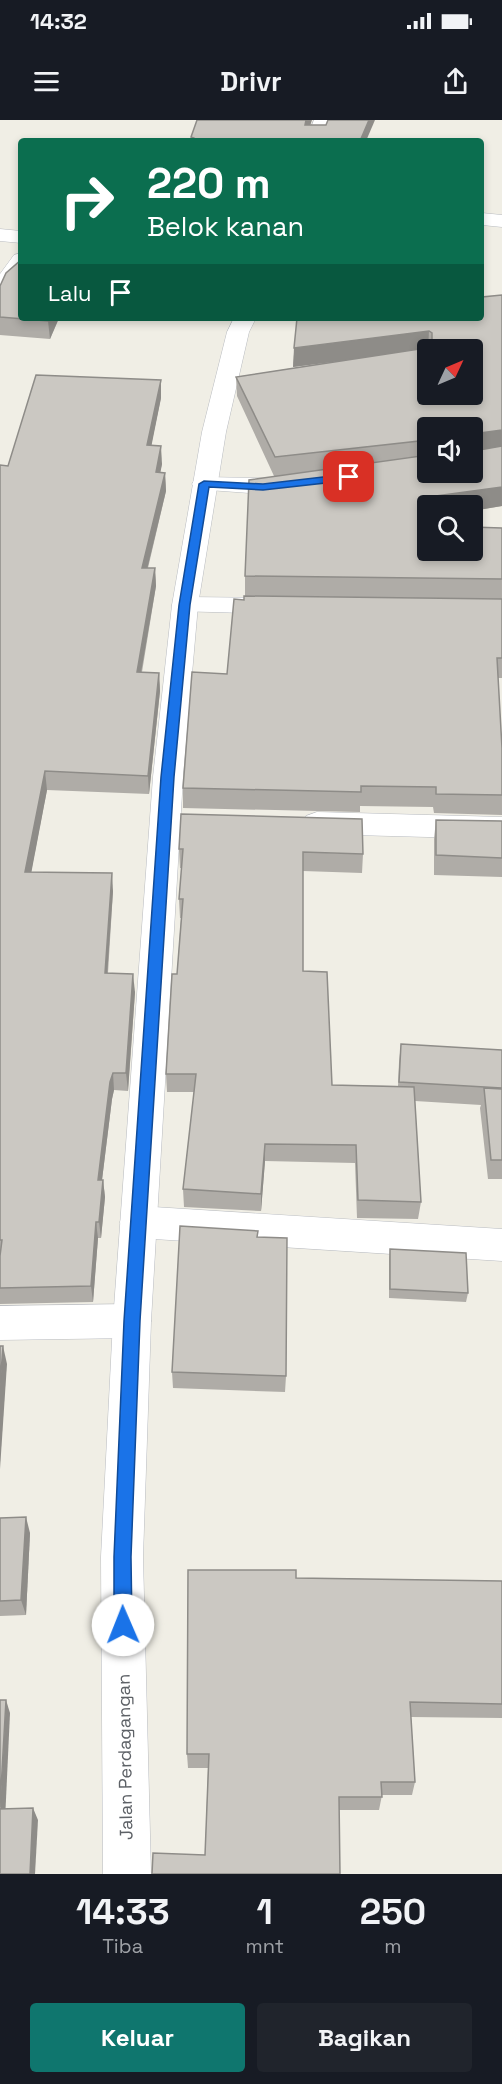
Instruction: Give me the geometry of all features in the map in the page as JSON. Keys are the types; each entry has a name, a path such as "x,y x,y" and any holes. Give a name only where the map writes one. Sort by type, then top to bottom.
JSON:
{"street":[{"path":"316,138 323,120"},
{"path":"484,219 502,221"},
{"path":"0,235 18,237"},
{"path":"0,285 13,273 18,264"},
{"name":"Jalan Perdagangan","path":"127,1874 122,1557 138,1222 177,820 185,605 213,432 238,384 238,332 244,321"},
{"path":"204,484 263,487 309,482"},
{"path":"185,605 302,606"},
{"path":"295,822 502,828"},
{"path":"138,1222 502,1245"},
{"path":"0,1323 132,1321"}],"building":[{"path":"197,120 306,120 305,125 326,125 328,120 369,120 361,138 191,137"},
{"path":"18,263 18,318 0,317 0,286 6,273"},
{"path":"502,295 502,430 483,433 483,417 417,417 417,441 275,457 236,377 417,349 417,405 483,405 483,339 432,339 432,333 429,331 294,348 297,321 484,321 484,297"},
{"path":"36,375 161,380 147,445 161,446 156,472 165,473 142,568 155,568 137,672 159,673 148,776 45,771 25,872 112,873 105,973 133,974 126,1073 113,1073 110,1082 98,1180 103,1180 99,1222 96,1222 91,1286 0,1288 2,1240 0,1240 0,465 8,466"},
{"path":"502,446 502,487 444,495 417,495 417,561 483,561 483,527 502,528 502,579 245,576 249,480 417,457 417,483 483,483 483,449"},
{"path":"244,596 502,599 502,658 497,658 502,795 436,794 436,787 361,786 361,792 183,788 192,672 227,674 234,599 244,600"},
{"path":"181,814 362,819 363,854 303,852 303,971 327,972 332,1085 414,1087 421,1202 358,1200 356,1145 265,1144 261,1194 183,1189 196,1074 166,1074 172,974 177,974 183,899 179,899 183,849 179,849"},
{"path":"436,820 502,821 502,858 436,855"},
{"path":"401,1044 502,1050 502,1088 399,1082"},
{"path":"484,1088 502,1089 502,1160 491,1160"},
{"path":"180,1226 258,1231 257,1237 287,1238 286,1376 172,1372"},
{"path":"390,1249 466,1253 468,1293 390,1289"},
{"path":"0,1346 3,1346 0,1386"},
{"path":"26,1517 21,1600 0,1601 0,1518"},
{"path":"188,1570 296,1570 296,1578 502,1581 502,1704 410,1702 415,1782 381,1782 382,1797 339,1797 340,1874 152,1874 153,1853 205,1855 209,1754 187,1754"},
{"path":"0,1700 6,1700 0,1807"},
{"path":"33,1808 30,1874 0,1874 0,1809"}],"route":[{"path":"123,1625 122,1557 132,1321 168,777 185,605 204,484 263,487 349,477"}]}
